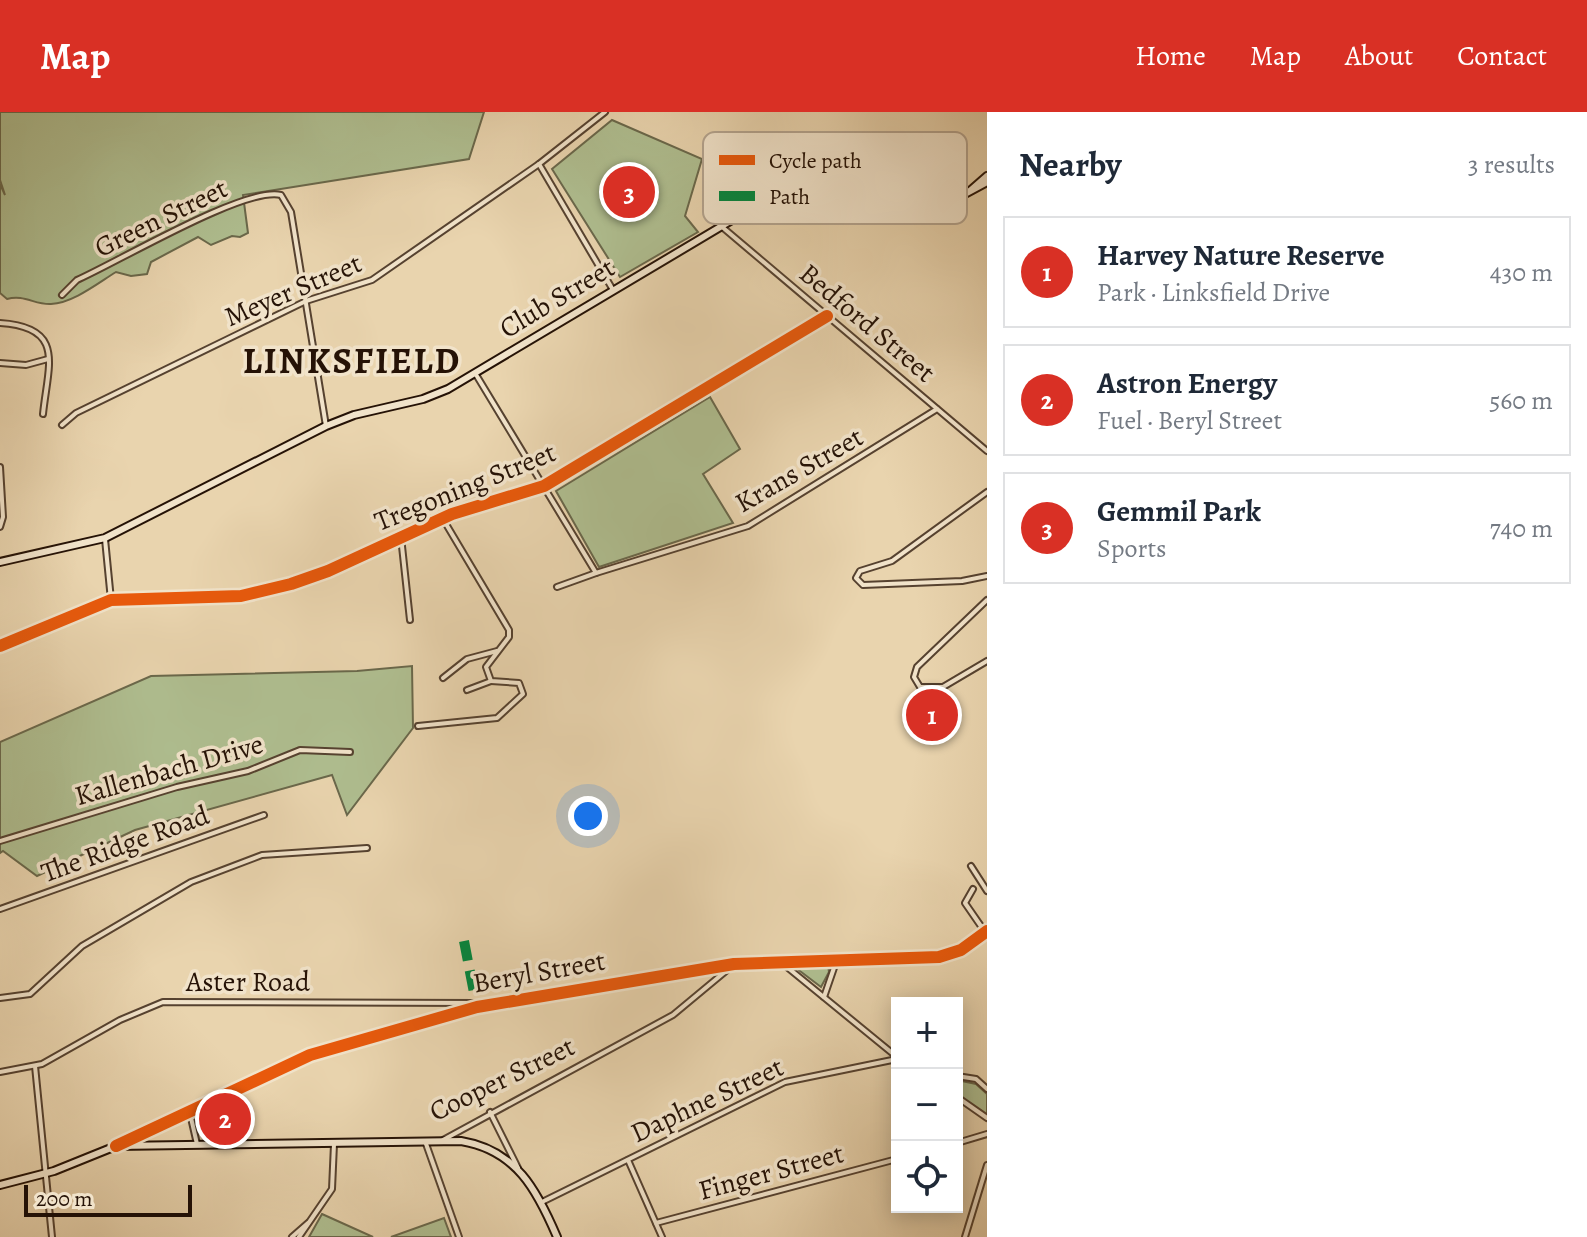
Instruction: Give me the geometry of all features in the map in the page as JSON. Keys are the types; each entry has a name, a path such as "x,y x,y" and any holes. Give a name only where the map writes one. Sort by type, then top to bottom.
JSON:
{"main road":[{"name":"Club Street","path":"969,193 987,176"},
{"name":"Club Street","path":"969,193 987,182"},
{"name":"Club Street","path":"0,562 105,538 326,426 354,415 432,396 727,224"},
{"name":"Cooper Street","path":"116,1146 443,1140"},
{"path":"443,1140 488,1148 518,1168 542,1202 557,1237"},
{"name":"Beryl Street","path":"0,1185 45,1173 116,1146"}],"street":[{"name":"Meyer Street","path":"62,425 76,413 306,301 372,280 539,164 605,112"},
{"path":"539,164 613,290"},
{"name":"Green Street","path":"62,295 77,280 223,208 270,194 284,197 291,212 306,301"},
{"name":"Bedford Street","path":"721,226 987,451"},
{"path":"306,301 326,426"},
{"name":"Tregoning Street","path":"0,646 111,600 248,595 316,577 443,519 544,486 827,316"},
{"path":"0,323 23,325 36,330 46,342 48,359 43,414"},
{"path":"0,363 26,365 48,359"},
{"path":"475,373 596,573"},
{"name":"Krans Street","path":"557,587 748,526 937,409"},
{"path":"0,467 3,517 0,527"},
{"path":"987,492 892,561 860,571 856,578 863,585 962,581 987,576"},
{"path":"443,519 509,630 509,637 486,667 491,681"},
{"path":"401,537 410,620"},
{"path":"105,538 111,600"},
{"path":"987,600 917,667 914,677 920,687 937,689 987,661"},
{"path":"443,678 467,659 498,651"},
{"path":"418,726 493,719 522,697 523,688 519,683 491,681 467,690"},
{"name":"Kallenbach Drive","path":"0,841 177,787 248,771 300,750 350,752"},
{"name":"The Ridge Road","path":"0,909 264,815"},
{"path":"0,998 30,994 82,946 191,882 262,855 367,848"},
{"path":"971,866 987,891"},
{"path":"973,889 965,903 986,931"},
{"name":"Beryl Street","path":"116,1146 189,1109 310,1055 477,1005 734,964 939,957 961,950 986,931"},
{"path":"781,961 891,1053"},
{"path":"824,997 836,961"},
{"name":"Cooper Street","path":"443,1140 680,1011 734,964"},
{"name":"Aster Road","path":"0,1072 35,1066 163,1002 477,1005"},
{"name":"Daphne Street","path":"542,1202 785,1082 891,1059"},
{"path":"35,1066 52,1237"},
{"path":"963,1077 976,1079 987,1089"},
{"path":"963,1101 987,1118"},
{"path":"189,1109 197,1144"},
{"path":"490,1112 518,1168"},
{"path":"963,1141 987,1134"},
{"path":"424,1140 459,1237"},
{"path":"299,1237 332,1189 334,1142"},
{"path":"628,1160 662,1237"},
{"name":"Finger Street","path":"656,1223 891,1161"},
{"path":"965,1237 987,1165"},
{"path":"292,1237 309,1222"}],"green space":[{"path":"0,112 484,112 469,159 243,195 248,233 211,245 198,237 151,262 147,274 131,276 116,272 76,296 51,304 7,299 0,293 0,184 5,195 0,180"},
{"path":"612,120 702,159 685,216 698,232 620,277 552,169"},
{"path":"710,397 740,449 703,474 733,523 599,567 556,491"},
{"path":"412,666 413,728 347,815 332,775 135,830 37,876 3,851 0,853 0,742 151,676 357,671"},
{"path":"800,965 828,965 829,972 821,987 796,968"},
{"path":"963,1081 976,1084 987,1094 987,1115 963,1099"},
{"path":"322,1214 373,1237 309,1237"},
{"path":"444,1218 451,1237 391,1237"}],"marked path":[{"path":"464,941 476,1003"}],"cycle path":[{"path":"0,646 111,600 241,596 291,584 328,571 452,514 544,486 827,316"},
{"path":"116,1146 310,1055 477,1007 734,964 939,957 961,950 987,931"}],"place":[{"name":"Gemmil Park","path":"629,192"},
{"name":"Harvey Nature Reserve","path":"932,715"},
{"name":"Astron Energy","path":"225,1119"}],"district":[{"name":"LINKSFIELD","path":"352,360"}]}
